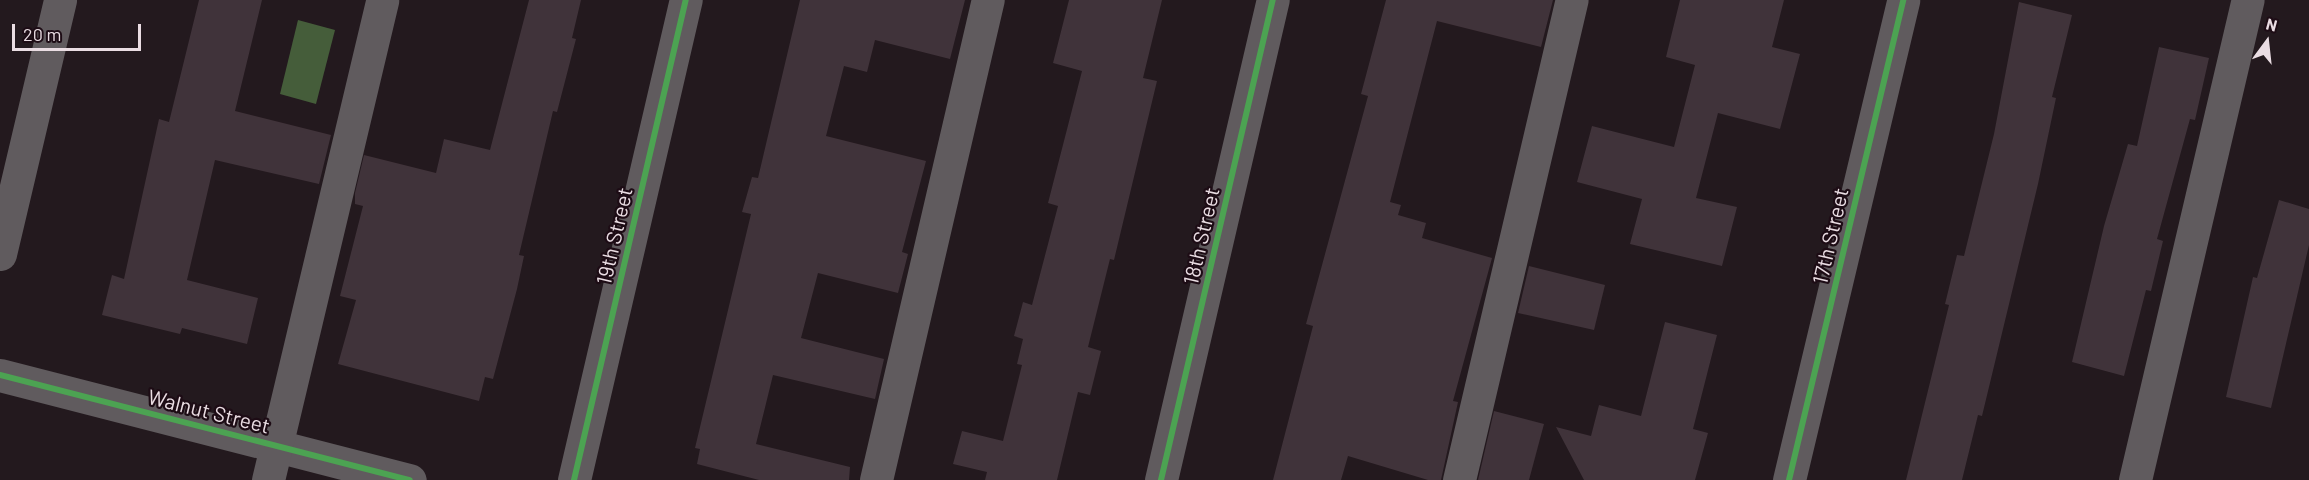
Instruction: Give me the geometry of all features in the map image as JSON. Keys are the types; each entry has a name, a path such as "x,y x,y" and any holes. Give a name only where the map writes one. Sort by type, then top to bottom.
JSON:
{"street":[{"path":"0,254 60,0"},
{"path":"268,480 382,0"},
{"name":"19th Street","path":"574,480 686,0"},
{"path":"876,480 988,0"},
{"name":"18th Street","path":"1161,480 1273,0"},
{"path":"1459,480 1572,0"},
{"name":"17th Street","path":"1789,480 1903,0"},
{"path":"2135,480 2248,0"},
{"name":"Walnut Street","path":"0,375 410,480"}],"shaded area":[{"path":"298,20 335,30 316,104 280,94"}],"building":[{"path":"199,0 262,0 235,111 331,135 319,184 215,160 187,280 258,298 247,344 182,328 180,334 102,315 112,275 124,279 159,119 169,122"},
{"path":"529,0 581,0 572,38 576,39 557,112 553,111 519,255 524,256 517,289 493,379 485,377 479,401 338,364 356,300 340,296 363,206 355,204 355,193 364,155 436,173 444,139 490,150"},
{"path":"800,0 965,0 950,59 875,40 867,72 844,66 826,136 926,161 902,252 908,254 898,293 818,273 801,338 884,359 875,399 773,375 756,444 850,467 849,480 759,480 697,464 700,449 695,448 751,214 742,212 752,177 758,178"},
{"path":"1069,0 1162,0 1143,78 1157,81 1114,260 1110,259 1088,347 1101,351 1090,395 1078,392 1057,480 985,480 987,472 953,464 962,431 1003,441 1022,365 1017,364 1023,339 1014,336 1023,302 1032,305 1058,206 1048,203 1082,71 1053,63"},
{"path":"1386,0 1553,0 1541,47 1437,21 1390,202 1401,205 1398,215 1426,223 1422,238 1492,258 1453,401 1458,402 1441,480 1428,480 1348,456 1341,480 1273,480 1313,326 1306,324 1368,96 1361,94"},
{"path":"1680,0 1784,0 1772,47 1800,54 1780,129 1718,113 1696,198 1737,207 1722,266 1630,244 1642,199 1577,182 1592,126 1674,147 1695,65 1666,57"},
{"path":"2019,2 2072,15 2052,97 2056,98 2038,184 1982,416 1978,415 1962,480 1906,480 1949,305 1945,304 1957,255 1964,256 1994,134"},
{"path":"2159,47 2209,58 2195,120 2190,119 2157,239 2163,241 2151,291 2146,290 2124,376 2072,362 2104,226 2128,144 2137,146"},
{"path":"2279,200 2309,209 2309,245 2271,408 2226,397 2253,277 2257,278"},
{"path":"1529,266 1605,285 1594,330 1518,313"},
{"path":"1665,322 1717,335 1693,429 1708,433 1695,480 1584,480 1556,427 1591,436 1599,405 1641,416"},
{"path":"1494,411 1544,424 1529,480 1478,480"}],"cycle path":[{"path":"574,480 686,0"},
{"path":"1161,480 1273,0"},
{"path":"1789,480 1903,0"},
{"path":"0,375 410,480"}]}
